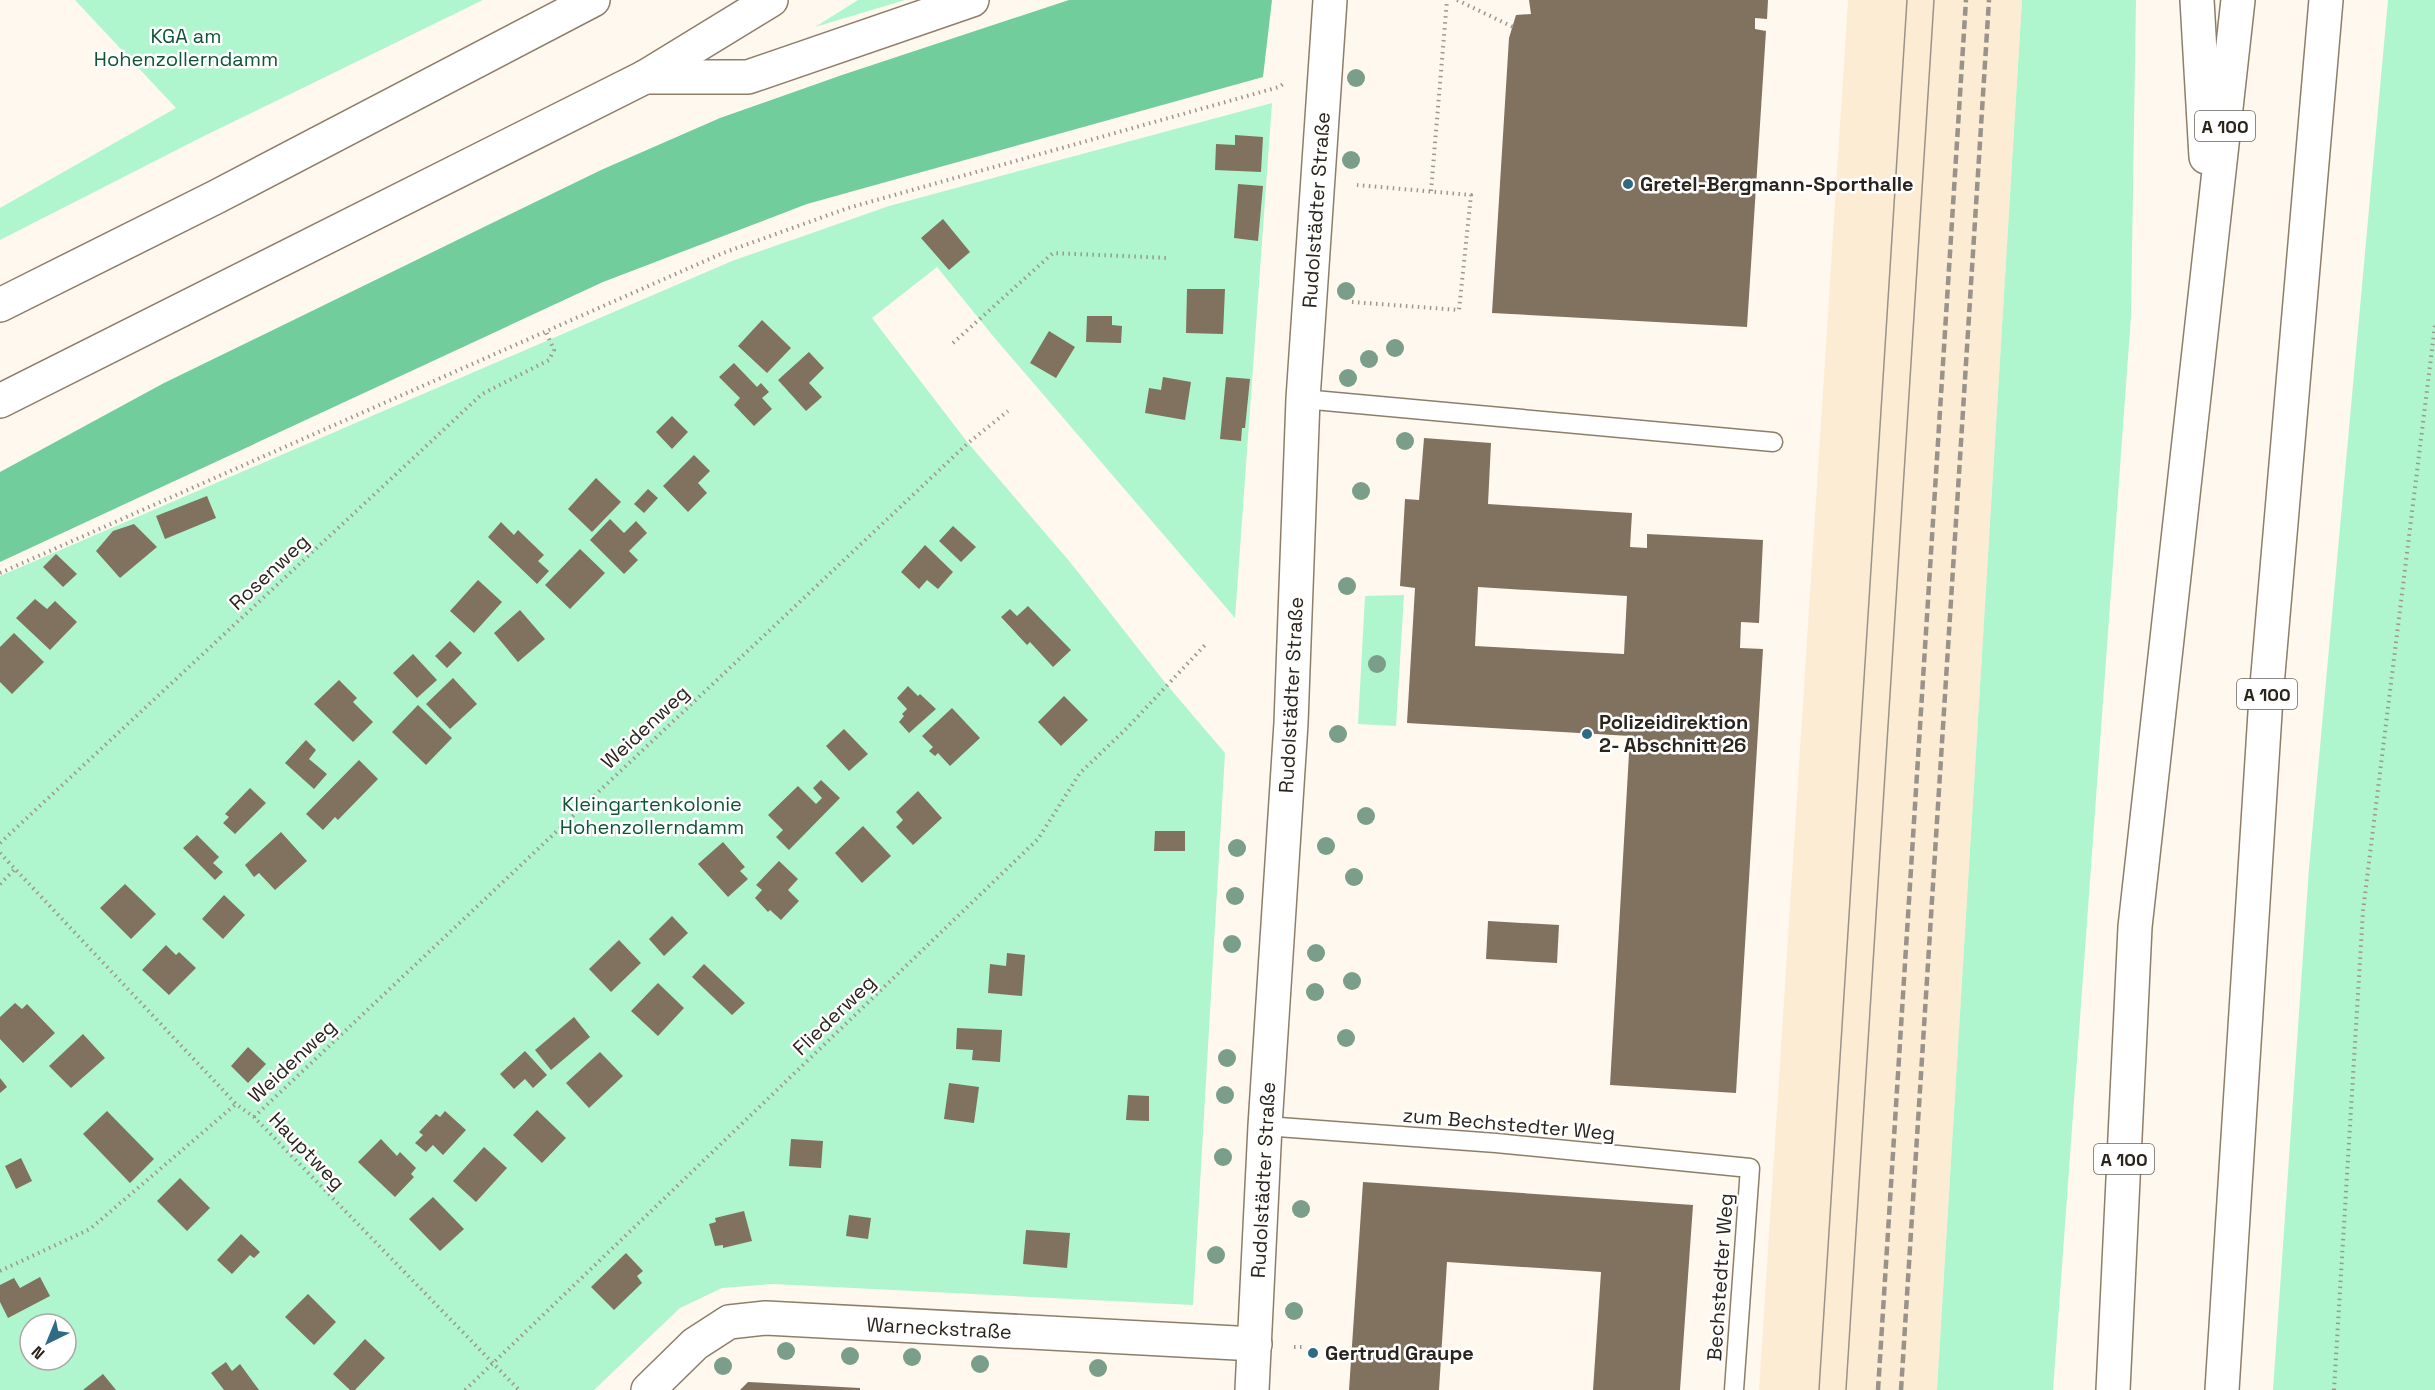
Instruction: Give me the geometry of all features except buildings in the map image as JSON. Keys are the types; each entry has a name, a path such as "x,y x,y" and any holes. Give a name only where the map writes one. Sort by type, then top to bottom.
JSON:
{"main road":[{"path":"0,305 216,197 593,0"},
{"path":"0,401 645,77 771,0"},
{"path":"645,77 748,77 972,0"},
{"name":"Rudolstädter Straße","path":"1252,1390 1265,1126 1291,723 1303,399 1330,0"},
{"path":"2196,0 2211,252"},
{"name":"A 100","path":"2113,1390 2136,927 2238,0"},
{"name":"A 100","path":"2222,1390 2266,709 2326,0"},
{"name":"Warneckstraße","path":"648,1390 695,1344 729,1322 766,1318 1255,1344"}],"lane":[{"path":"1303,399 1773,442"},
{"name":"zum Bechstedter Weg","path":"1265,1126 1496,1143 1750,1168"},
{"name":"Bechstedter Weg","path":"1734,1390 1750,1168"}],"path":[{"path":"1431,191 1447,0"},
{"path":"1457,0 1513,27"},
{"path":"0,573 723,253 848,208 1279,87"},
{"path":"1352,302 1460,310 1472,195 1356,185"},
{"path":"953,343 1053,253 1168,258"},
{"path":"2334,1390 2363,911 2435,325"},
{"name":"Rosenweg","path":"0,843 482,394 549,360 554,350 546,332"},
{"name":"Weidenweg","path":"254,1117 959,452 1008,411"},
{"name":"Fliederweg","path":"465,1390 1038,838 1080,773 1127,728 1205,645"},
{"name":"Hauptweg","path":"0,853 236,1104 254,1117 519,1390"},
{"path":"0,884 15,869"},
{"name":"Weidenweg","path":"0,1271 90,1229 236,1104"}],"shaded area":[{"path":"1848,0 2022,0 1937,1390 1759,1390"}],"green space":[{"name":"KGA am Hohenzollerndamm","path":"75,0 483,0 204,136 0,240 0,208 176,108"},
{"path":"858,0 905,0 815,27"},
{"path":"1069,0 1272,0 1263,77 807,204 603,282 0,562 0,472 164,383 601,170 720,118"},
{"path":"2022,0 2136,0 2131,316 2053,1390 1937,1390"},
{"path":"2388,0 2435,0 2435,1390 2273,1390 2309,868"},
{"name":"Kleingartenkolonie Hohenzollerndamm","path":"1272,103 1235,618 993,336 937,267 872,318 968,443 1070,562 1167,685 1225,753 1193,1305 773,1284 722,1288 680,1308 594,1390 0,1390 0,576 732,261 889,206"},
{"path":"1404,595 1396,726 1358,724 1365,596"}],"tram line":[{"path":"1819,1390 1907,0"},
{"path":"1846,1390 1934,0"}],"railway":[{"path":"1878,1390 1966,0"},
{"path":"1901,1390 1989,0"}],"place":[{"name":"Gretel-Bergmann-Sporthalle","path":"1628,184"},
{"name":"Polizeidirektion 2- Abschnitt 26","path":"1587,734"},
{"name":"Gertrud Graupe","path":"1313,1353"}]}
